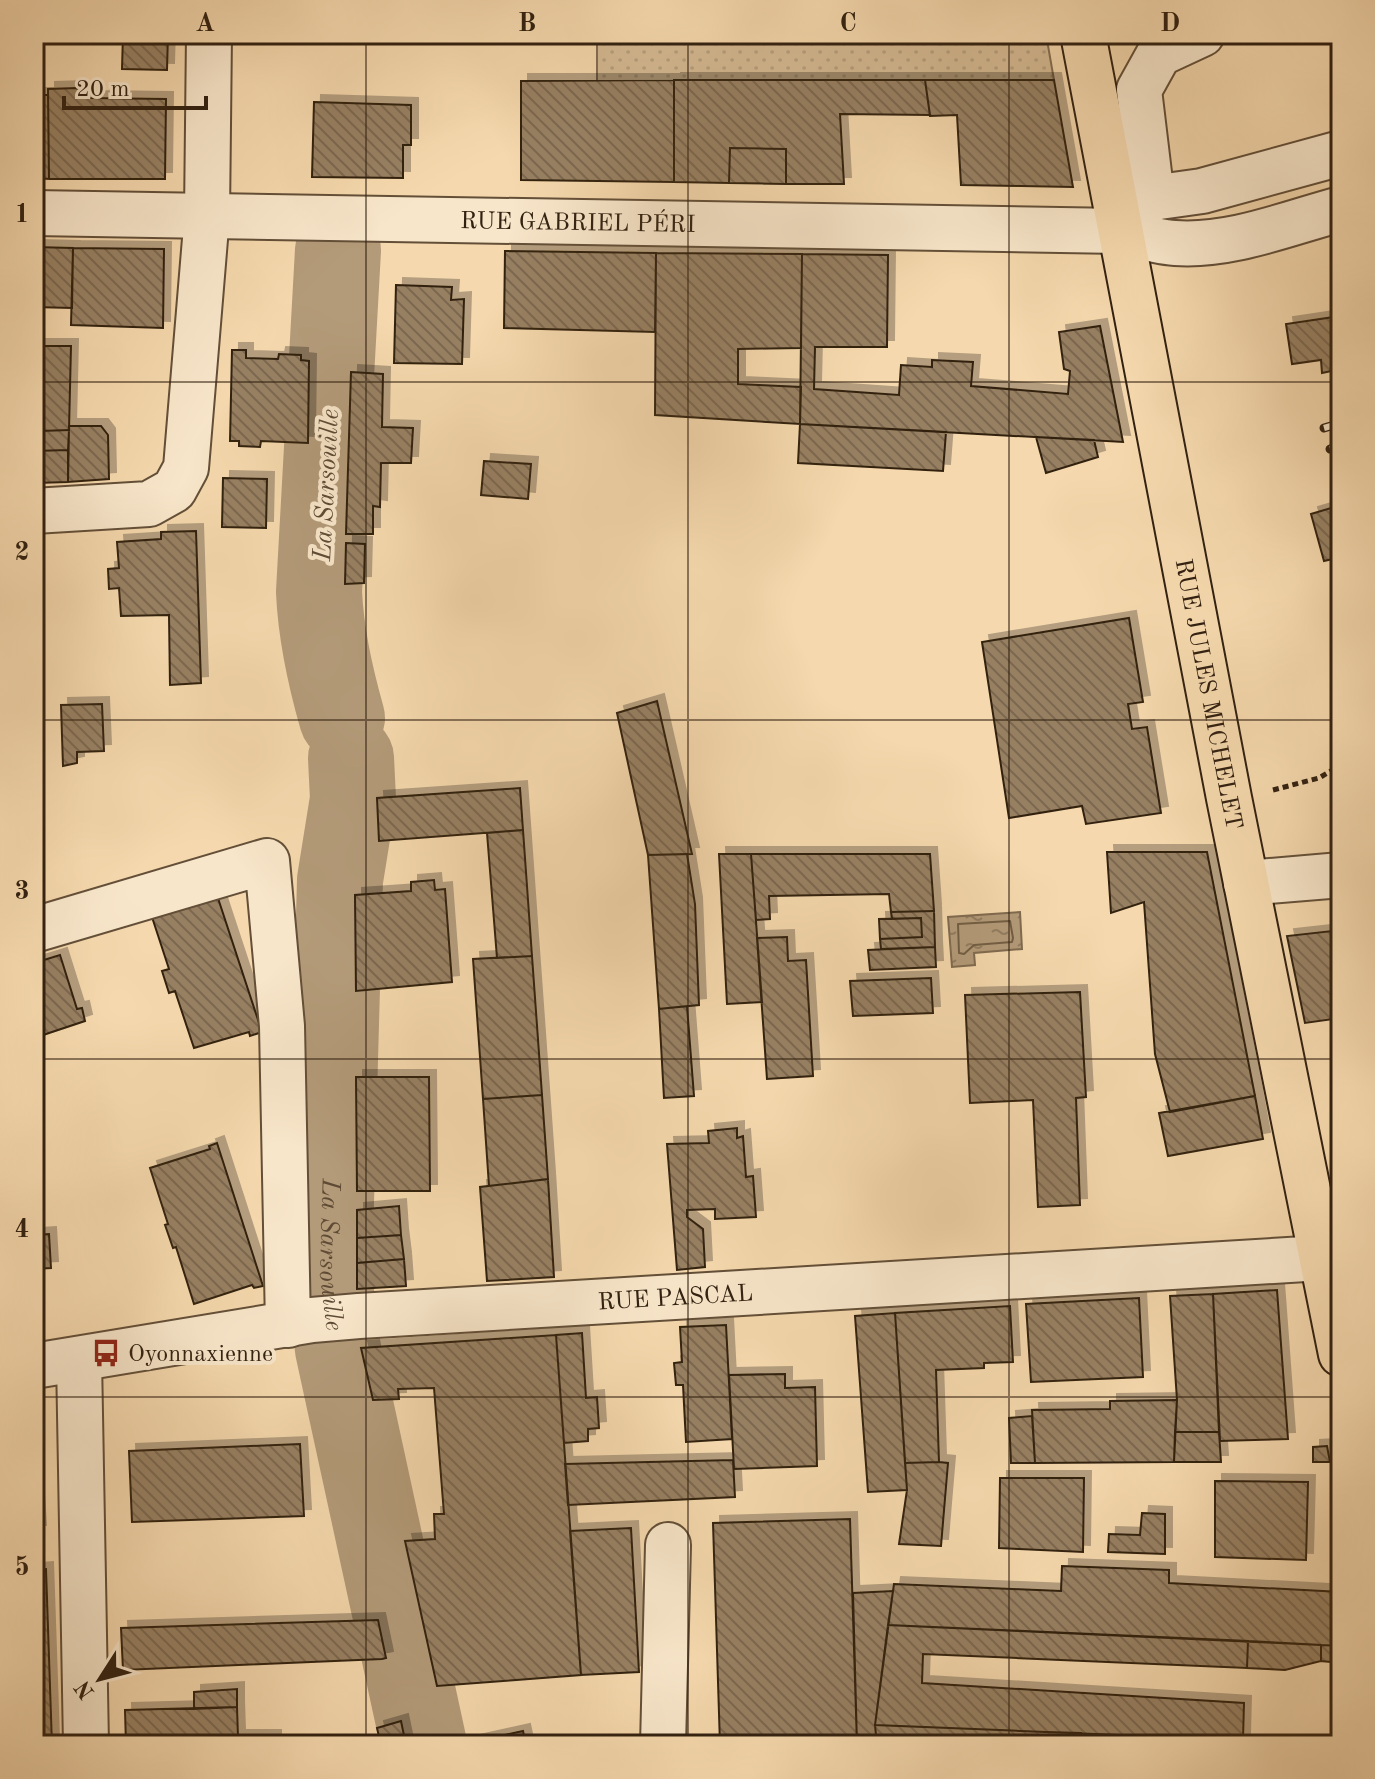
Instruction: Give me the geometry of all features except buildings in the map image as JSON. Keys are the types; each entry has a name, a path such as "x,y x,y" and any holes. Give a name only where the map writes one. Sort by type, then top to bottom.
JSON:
{"main road":[{"name":"RUE JULES MICHELET","path":"1086,37 1120,231 1229,798 1341,1354"}],"street":[{"path":"34,511 149,504 174,490 186,468 207,215 209,34"},
{"path":"1152,198 1139,90 1159,54 1202,34"},
{"path":"1120,231 1152,198 1202,191 1341,153"},
{"name":"RUE GABRIEL PÉRI","path":"34,213 1120,231 1159,242 1216,242 1341,209"},
{"path":"34,930 267,861 282,1026 300,1323"},
{"path":"1246,883 1341,875"},
{"name":"RUE PASCAL","path":"34,1366 169,1342 359,1316 1322,1258"},
{"path":"79,1359 86,1745"},
{"path":"663,1745 668,1545"}],"path":[{"path":"1229,798 1319,778 1341,765"}],"shaded area":[{"path":"597,34 1046,34 1054,80 597,81"}],"water":[{"path":"1020,912 1022,949 974,953 975,965 952,967 948,917"}],"waterway":[{"name":"La Sarsouille","path":"338,250 319,592 327,656 342,718"},
{"name":"La Sarsouille","path":"351,758 353,799 340,880 329,1275 338,1349 424,1745"}],"railway":[{"path":"1324,428 1341,423"},
{"path":"1330,449 1341,446"}],"place":[{"name":"Oyonnaxienne","path":"106,1353"}]}
